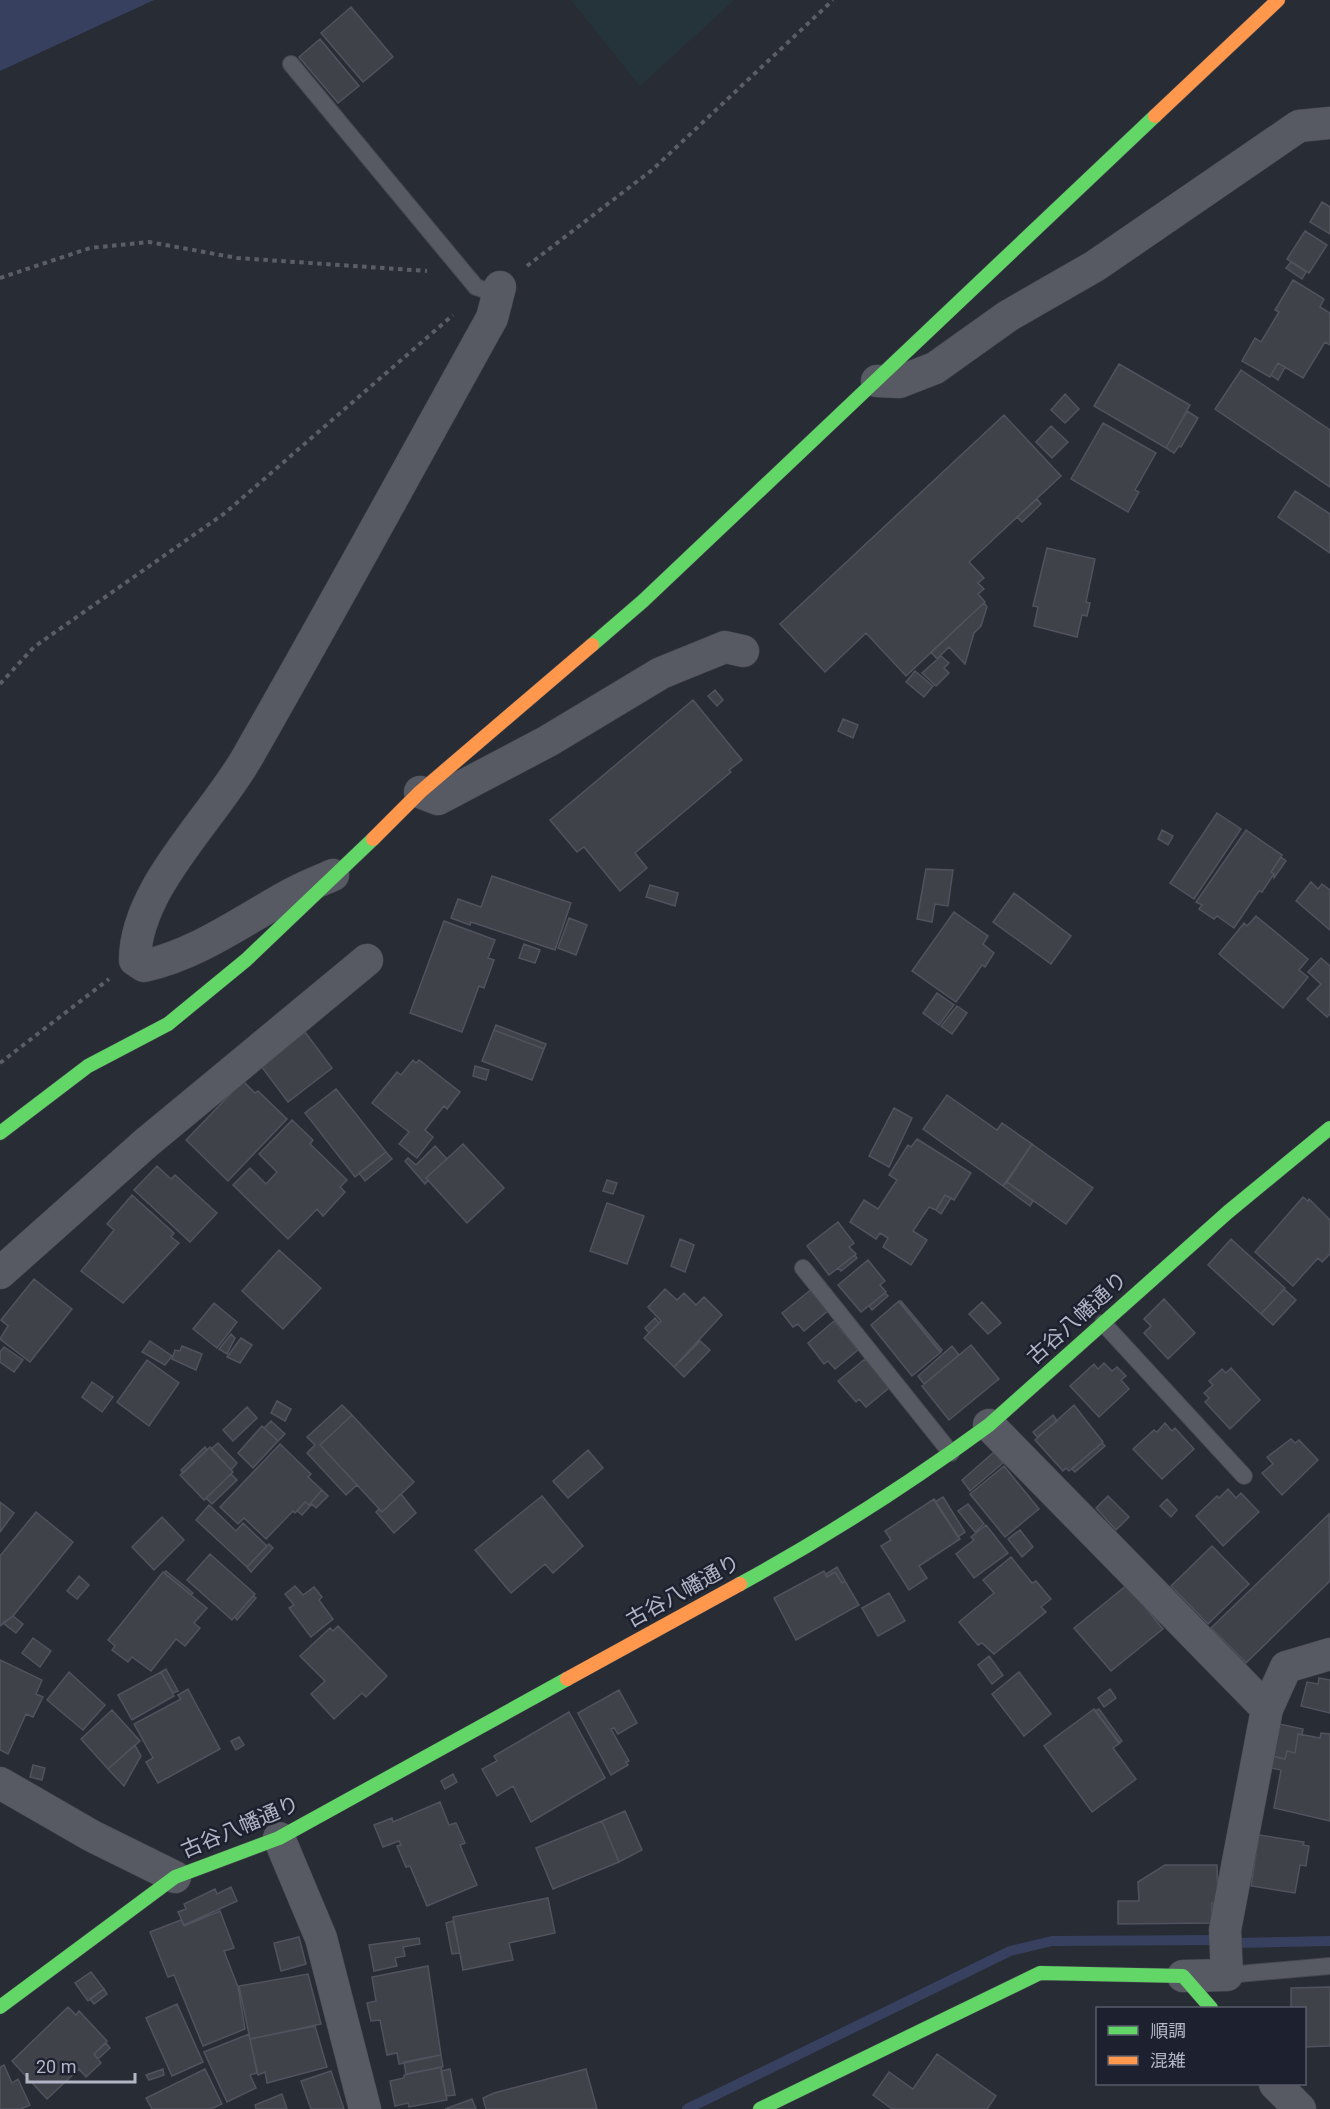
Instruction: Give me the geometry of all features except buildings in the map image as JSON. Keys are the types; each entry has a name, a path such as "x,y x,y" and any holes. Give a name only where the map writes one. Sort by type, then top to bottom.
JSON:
{"street":[{"path":"0,1133 88,1066 168,1024 246,960 342,871 420,792 642,601 1278,0"},
{"path":"877,381 900,382 935,368 1008,316 1095,266 1299,126 1330,123"},
{"path":"342,871 287,896 242,924 175,959 144,966 135,960 135,944 140,919 163,879 247,759 492,318 490,289"},
{"path":"420,792 438,799 548,741 661,673 725,647 743,651"},
{"path":"0,1274 146,1143 367,960"},
{"name":"古谷八幡通り","path":"0,2007 175,1877 279,1838 785,1559 951,1453 989,1425 1228,1212 1330,1128"},
{"path":"989,1425 1267,1709"},
{"path":"760,2109 1040,1973 1227,1975 1225,1930 1267,1709 1286,1667 1330,1654"},
{"path":"0,1783 92,1836 175,1877"},
{"path":"279,1838 321,1938 365,2109"},
{"path":"1183,1976 1210,2007"},
{"path":"1276,2085 1300,2109"}],"lane":[{"path":"291,64 459,266 490,289"},
{"path":"803,1268 951,1453"},
{"path":"1102,1323 1244,1476"},
{"path":"1227,1975 1330,1966"}],"path":[{"path":"0,684 34,647 225,513 490,289 652,170 833,0"},
{"path":"0,278 90,248 148,242 237,258 340,267 442,272 459,266"},
{"path":"0,1063 135,960"}],"shaded area":[{"path":"571,0 734,0 640,86"}],"water":[{"path":"0,0 154,0 0,71"}],"waterway":[{"path":"687,2109 1010,1951 1052,1941 1214,1940"},
{"path":"1235,1943 1330,1941"}],"traffic: fast":[{"path":"592,645 643,601 1155,116"},
{"path":"0,1133 88,1066 168,1024 246,960 373,839"},
{"path":"740,1584 867,1509 989,1425 1228,1212 1330,1128"},
{"path":"0,2007 175,1877 279,1838 567,1679"},
{"path":"760,2109 1040,1973 1183,1976 1210,2007"}],"traffic: slow":[{"path":"1155,116 1278,0"},
{"path":"373,839 420,792 592,645"},
{"path":"567,1679 740,1584"}]}
